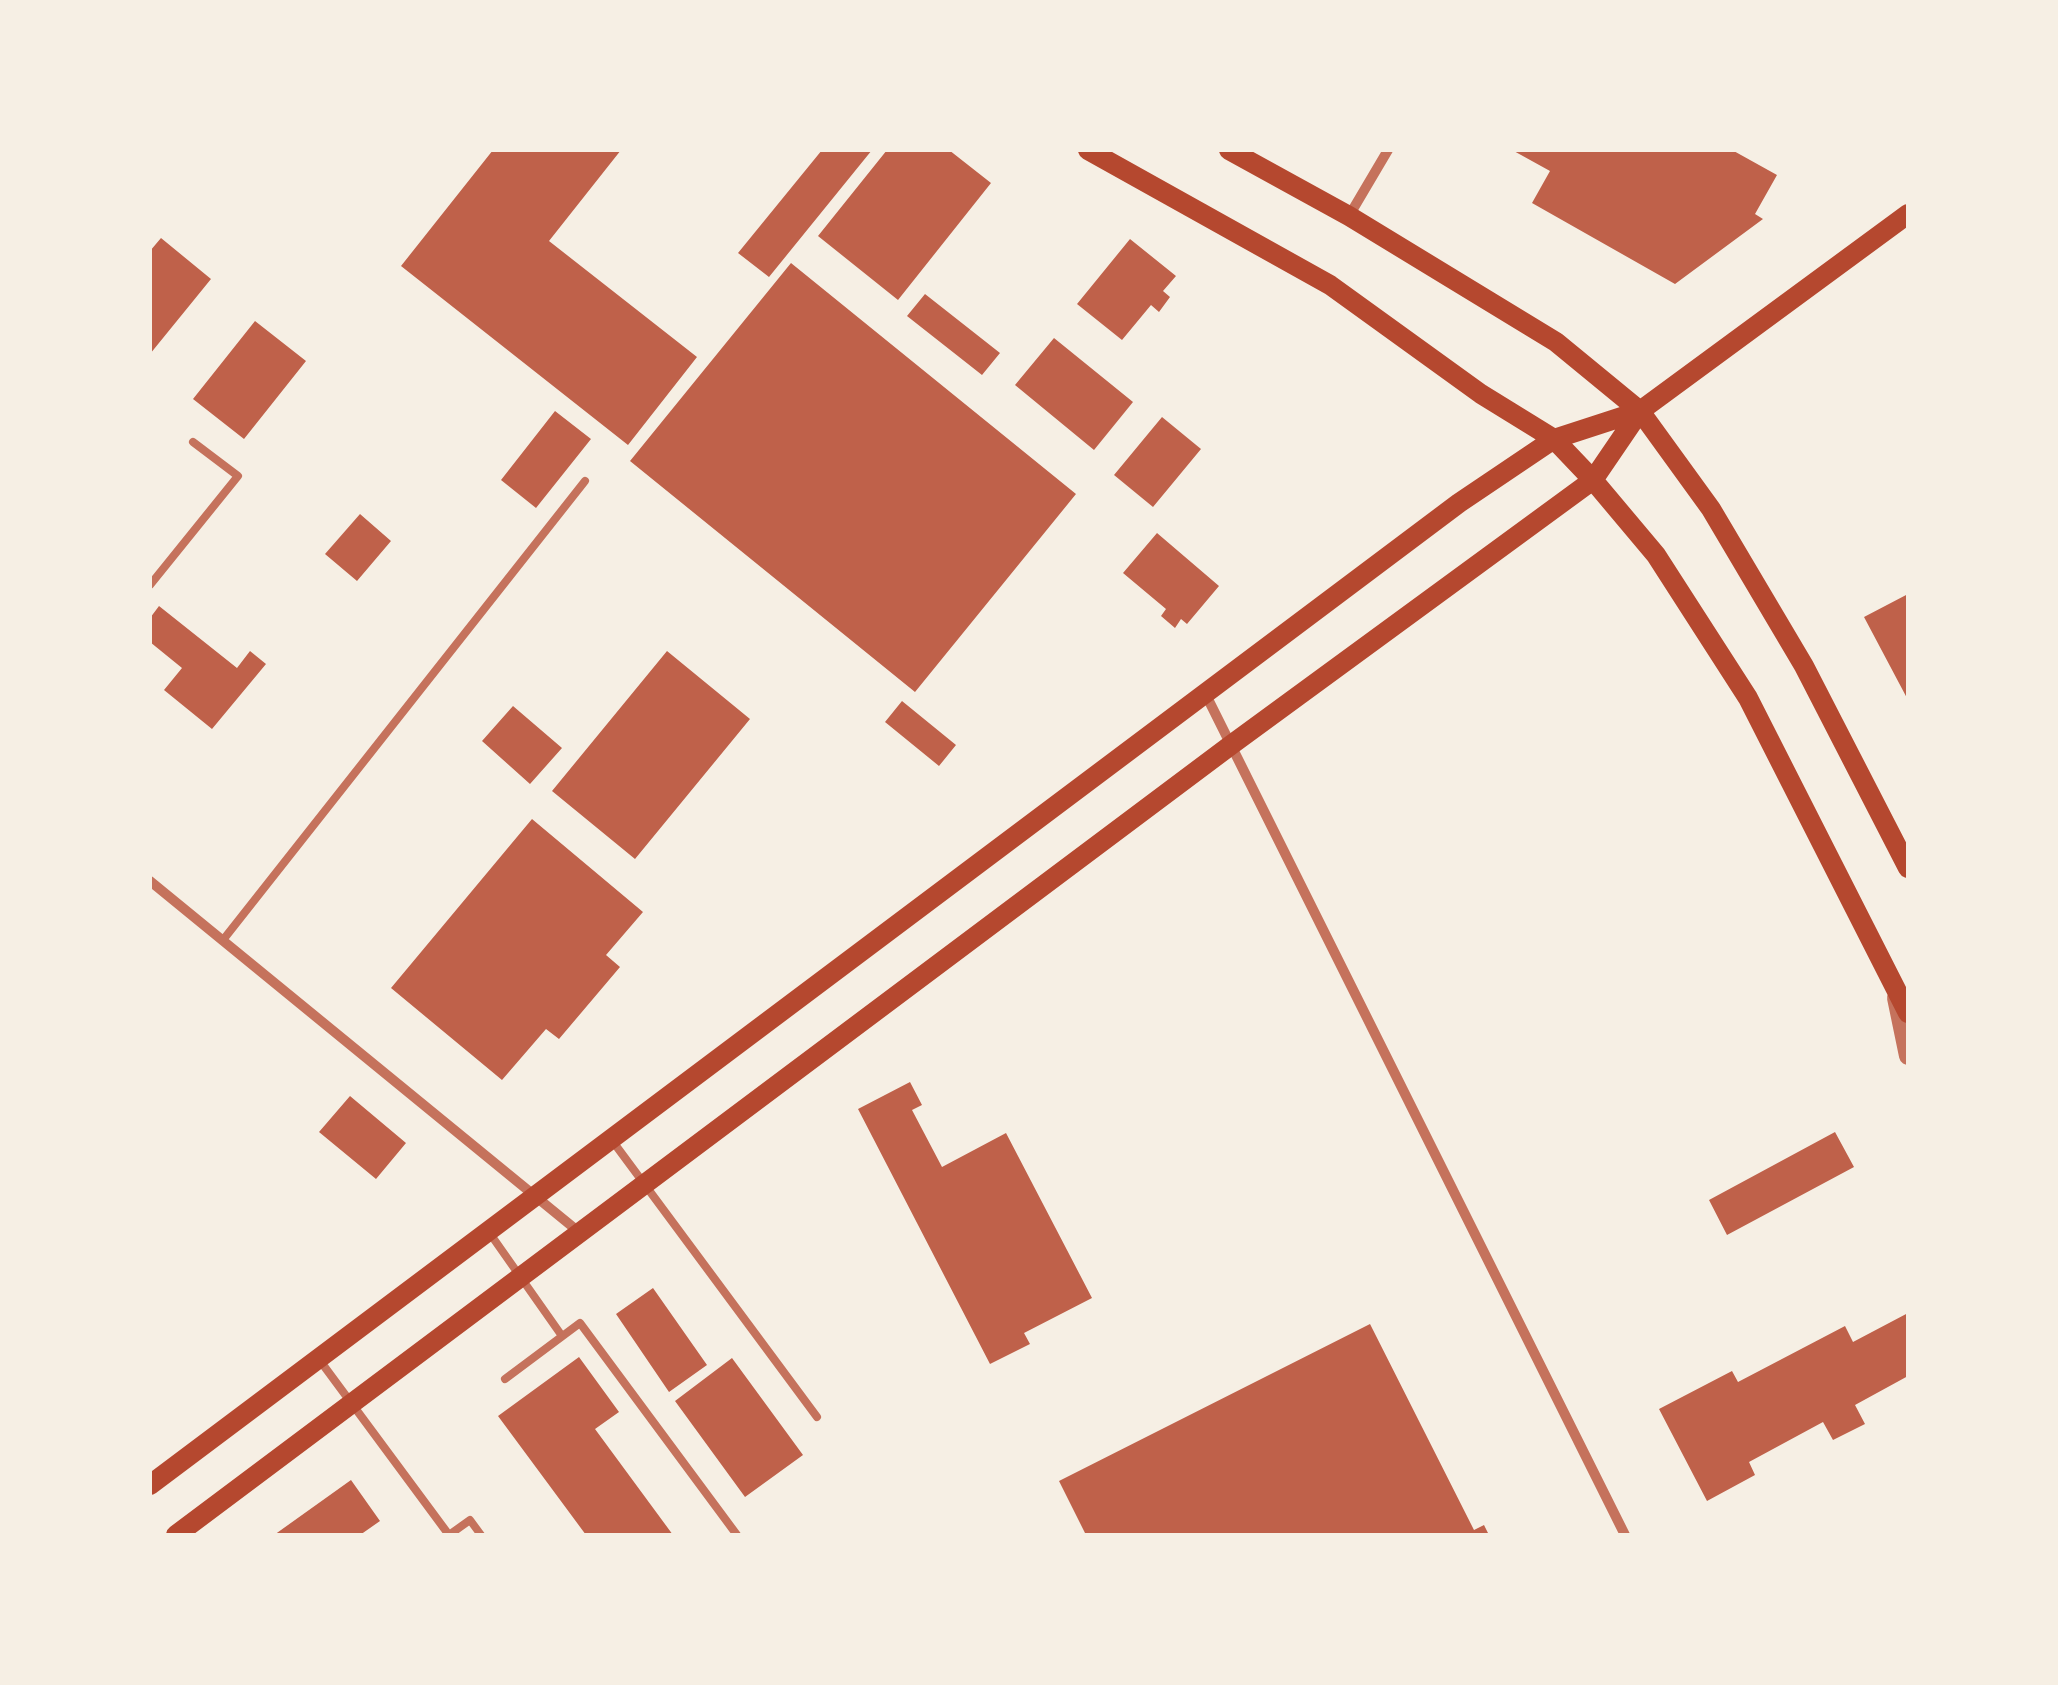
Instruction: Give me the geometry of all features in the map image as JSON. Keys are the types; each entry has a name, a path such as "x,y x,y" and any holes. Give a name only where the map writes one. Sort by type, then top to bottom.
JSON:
{"main road":[{"path":"1088,150 1330,285 1554,439 1593,480 1656,555 1748,698 1908,1013"},
{"path":"1228,150 1349,216 1556,342 1640,411 1710,508 1804,666 1908,868"},
{"path":"150,1485 1459,503 1554,439 1640,411 1908,214"},
{"path":"176,1535 354,1406 520,1277 647,1186 1231,745 1593,480 1640,411"}],"street":[{"path":"1349,216 1388,150"},
{"path":"1206,694 1626,1535"},
{"path":"150,881 580,1233"},
{"path":"1893,984 1908,1056"}],"lane":[{"path":"150,585 238,476 193,442"},
{"path":"223,940 585,480"},
{"path":"612,1139 817,1417"},
{"path":"488,1231 562,1336"},
{"path":"505,1378 580,1322 736,1535"},
{"path":"319,1358 449,1535 470,1520 481,1535"}],"building":[{"path":"493,150 621,150 549,241 697,357 628,445 401,266"},
{"path":"822,150 872,150 769,277 738,253"},
{"path":"887,150 949,150 991,183 898,300 818,236"},
{"path":"1512,150 1732,150 1777,175 1755,214 1763,219 1675,284 1532,203 1550,171"},
{"path":"161,238 211,279 150,354 150,251"},
{"path":"1130,239 1176,276 1163,291 1170,297 1159,312 1151,305 1122,340 1077,304"},
{"path":"791,263 1076,494 915,692 630,461"},
{"path":"925,294 1000,353 982,375 907,316"},
{"path":"255,321 306,361 244,439 193,399"},
{"path":"1054,338 1133,402 1094,450 1015,385"},
{"path":"555,411 591,439 536,508 501,480"},
{"path":"1162,417 1201,449 1153,507 1114,475"},
{"path":"360,514 391,541 357,581 325,554"},
{"path":"1157,533 1219,586 1187,624 1181,619 1175,628 1161,616 1166,609 1123,573"},
{"path":"1908,594 1908,700 1864,617"},
{"path":"159,606 237,668 250,651 266,664 212,729 164,690 182,668 150,642 150,618"},
{"path":"667,651 750,719 635,859 552,791"},
{"path":"902,701 956,745 939,766 885,722"},
{"path":"513,706 562,748 530,784 482,741"},
{"path":"532,819 643,912 606,955 620,967 559,1039 546,1029 502,1080 391,988"},
{"path":"910,1082 922,1105 912,1110 942,1167 1006,1133 1092,1298 1024,1333 1030,1344 990,1364 858,1109"},
{"path":"350,1096 406,1143 376,1179 319,1132"},
{"path":"1835,1132 1854,1167 1727,1235 1709,1200"},
{"path":"653,1288 707,1365 669,1392 616,1314"},
{"path":"1908,1313 1908,1376 1855,1405 1865,1424 1833,1440 1823,1422 1749,1462 1755,1475 1707,1501 1659,1409 1732,1371 1738,1382 1845,1326 1853,1342"},
{"path":"1370,1324 1474,1530 1484,1525 1489,1535 1086,1535 1059,1481"},
{"path":"579,1357 619,1412 595,1429 673,1535 586,1535 498,1416"},
{"path":"732,1358 803,1455 745,1497 675,1401"},
{"path":"351,1480 380,1521 360,1535 274,1535"}]}
